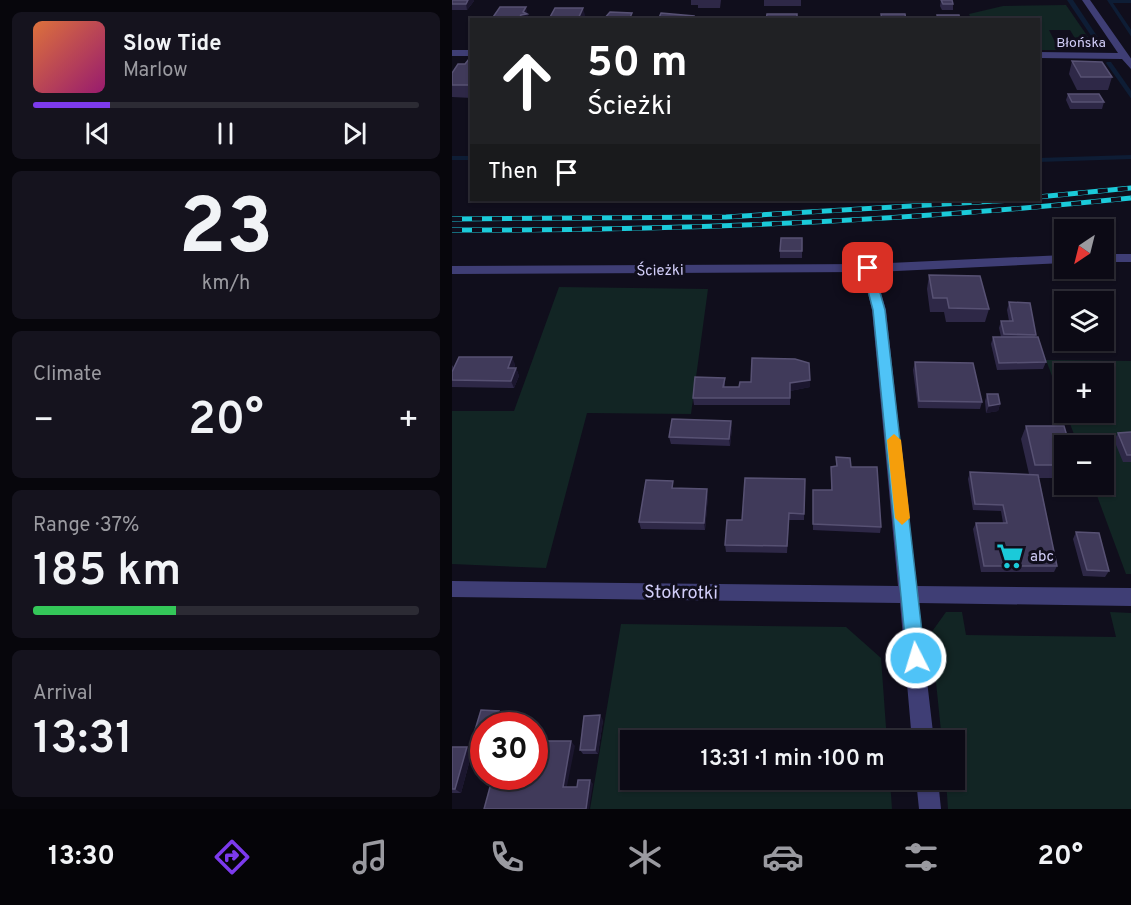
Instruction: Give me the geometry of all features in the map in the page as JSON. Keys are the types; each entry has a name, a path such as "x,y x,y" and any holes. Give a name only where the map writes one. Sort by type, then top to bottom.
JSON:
{"street":[{"path":"1086,0 1132,67"},
{"path":"452,53 470,53"},
{"name":"Błońska","path":"1040,55 1124,56"},
{"path":"1114,258 1132,258"},
{"name":"Ścieżki","path":"452,270 868,268 1054,259"},
{"path":"868,268 879,310 892,420 922,730"},
{"name":"Stokrotki","path":"452,589 1132,597"},
{"path":"928,790 930,809"}],"green space":[{"path":"1066,5 1097,50 1082,50 1070,30 1049,30 1059,50 1040,50 1040,18 971,18 969,14 1003,6"},
{"path":"559,287 708,289 691,414 587,413 546,568 452,564 452,411 514,411"},
{"path":"1046,360 1131,361 1131,574 1126,574 1097,495 1114,495 1114,435 1074,435 1070,423 1114,423 1114,363 1054,363 1054,381"},
{"path":"946,612 962,612 966,635 1116,637 1110,612 1131,613 1131,809 948,809 947,790 965,790 965,730 941,730 931,633"},
{"path":"621,624 846,627 881,658 886,730 620,730 620,790 891,790 892,809 590,809"}],"building":[{"path":"452,0 468,0 466,4 452,4"},
{"path":"941,0 952,0 953,4 943,4"},
{"path":"500,7 526,7 523,12 527,14 521,15 519,18 492,18"},
{"path":"555,8 583,8 578,18 550,18"},
{"path":"610,12 632,13 630,18 605,18"},
{"path":"661,13 694,16 694,18 659,18"},
{"path":"767,14 797,14 797,18 766,18"},
{"path":"881,14 905,14 906,18 882,18"},
{"path":"937,15 959,15 960,18 938,18"},
{"path":"856,17 857,18 832,18"},
{"path":"470,59 470,85 452,85 452,73 458,64 465,64"},
{"path":"1072,61 1102,62 1112,77 1081,77"},
{"path":"1068,94 1099,94 1104,102 1072,102"},
{"path":"781,238 802,238 802,251 780,251"},
{"path":"929,275 980,276 989,309 949,308 947,298 933,298"},
{"path":"1009,302 1030,303 1036,335 1004,334 1001,321 1013,321"},
{"path":"993,337 1038,337 1046,362 999,363"},
{"path":"459,357 512,357 508,368 516,368 511,381 452,380 452,372"},
{"path":"752,358 795,359 809,363 810,380 790,383 790,398 693,398 695,377 725,378 723,387 739,387 740,382 751,382"},
{"path":"915,362 973,363 982,402 919,401"},
{"path":"987,394 998,394 1000,404 989,406"},
{"path":"672,419 731,421 729,439 669,437"},
{"path":"1026,426 1064,426 1067,435 1054,435 1054,465 1035,465"},
{"path":"1132,432 1132,455 1127,455 1118,433"},
{"path":"836,457 850,458 851,467 877,467 881,527 813,524 813,490 832,490 831,467 837,466"},
{"path":"970,472 1038,475 1057,566 984,566 976,523 1007,523 1003,505 975,504"},
{"path":"745,478 805,479 804,514 789,513 787,546 725,545 727,520 742,520"},
{"path":"646,480 673,481 672,488 707,489 704,523 639,522"},
{"path":"1076,532 1099,533 1109,571 1087,570"},
{"path":"481,710 499,711 499,712 480,712"},
{"path":"600,715 595,750 580,750 584,716"},
{"path":"548,741 571,741 563,787 577,787 578,780 590,780 586,809 484,809 489,790 548,790"},
{"path":"452,747 467,747 455,789 452,789"}],"waterway":[{"path":"1070,0 1102,48"},
{"path":"1132,1 1109,1 1132,36"},
{"path":"1109,63 1132,98"},
{"path":"1040,160 1132,157"},
{"path":"452,158 470,158"}],"railway":[{"path":"1040,197 1132,188"},
{"path":"452,230 622,229 792,223 962,213 1132,198"},
{"path":"452,219 726,217 996,201"}],"slow traffic":[{"path":"894,440 902,518"}],"place":[{"name":"abc","path":"1010,556"}],"route":[{"path":"868,268 879,310 916,658"}]}
